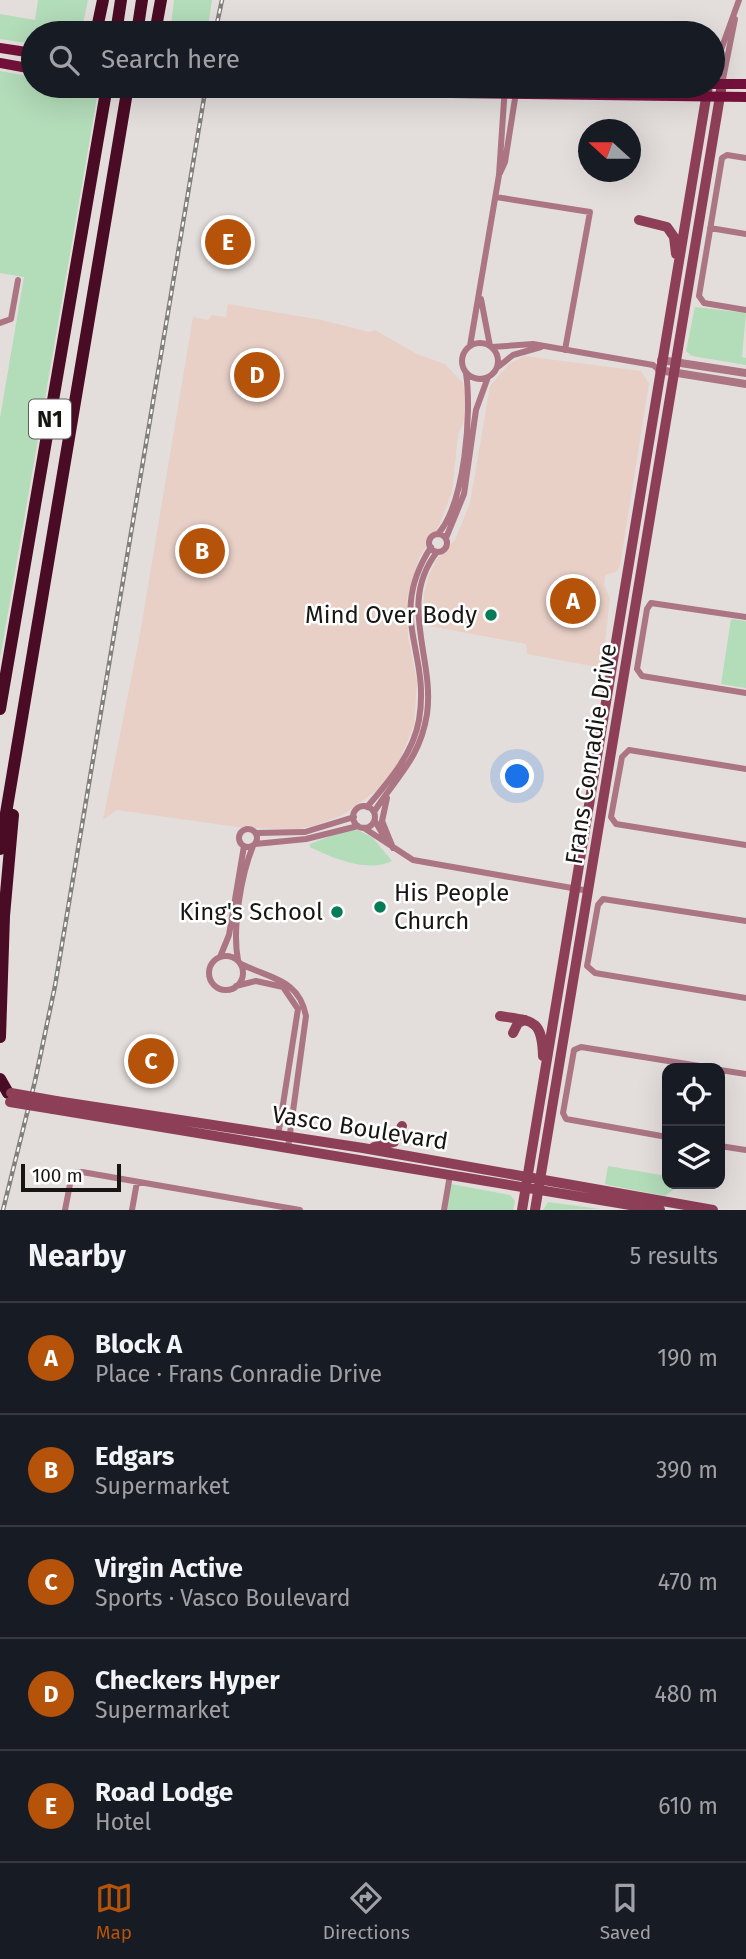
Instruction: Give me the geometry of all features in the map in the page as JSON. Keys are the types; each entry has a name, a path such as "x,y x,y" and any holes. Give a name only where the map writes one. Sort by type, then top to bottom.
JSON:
{"highway":[{"path":"99,21 103,0"},
{"path":"118,21 121,0"},
{"path":"139,21 142,0"},
{"path":"157,21 161,0"},
{"name":"N1","path":"0,709 105,98"},
{"name":"N1","path":"0,849 126,98"},
{"path":"0,683 29,535"},
{"path":"0,1037 4,916 18,741"},
{"path":"0,1079 6,1096"}],"main road":[{"path":"0,48 21,51"},
{"path":"0,63 21,67"},
{"path":"725,85 746,84"},
{"path":"725,97 746,97"},
{"name":"Frans Conradie Drive","path":"522,1210 576,889 658,365 705,98"},
{"name":"Frans Conradie Drive","path":"535,1210 721,98"},
{"path":"639,220 663,225 671,230 676,272"},
{"path":"500,1016 536,1024 542,1034 543,1081"},
{"path":"513,1033 518,1023 525,1020"},
{"name":"Vasco Boulevard","path":"6,1096 289,1143 450,1175 660,1210"},
{"path":"363,1148 394,1142 402,1126"},
{"name":"Vasco Boulevard","path":"289,1143 363,1148 713,1210"}],"street":[{"path":"725,40 740,0"},
{"path":"725,48 736,10"},
{"path":"499,175 505,162 510,98"},
{"path":"277,1141 298,1009 290,994 273,984 256,981 222,989 212,982 211,967 220,957 229,935 244,846 239,838 243,830 251,828 257,833 305,832 354,817 358,809 367,807 403,761 419,721 419,678 410,631 410,599 416,571 430,547 431,538 438,534 452,506 462,468 468,394 462,360 470,346 481,287 510,98"},
{"path":"746,158 727,155 721,160 699,296 704,303 746,310"},
{"path":"496,197 590,212 565,350"},
{"path":"710,228 746,233"},
{"path":"0,323 11,319 18,280"},
{"path":"481,287 482,316 498,360 495,370"},
{"path":"470,346 477,343 491,346 512,343 658,365 746,373"},
{"path":"394,849 374,821 374,812 417,751 425,722 429,686 418,632 417,605 425,570 437,552 446,548 446,538 464,494 476,410 488,377 513,355 542,346"},
{"path":"675,367 746,384"},
{"path":"466,373 474,378 488,377"},
{"path":"438,534 446,538"},
{"path":"430,547 437,552"},
{"path":"746,617 651,603 637,667 640,675 746,693"},
{"path":"746,769 626,751 622,757 611,817 614,823 746,845"},
{"path":"394,849 384,828 382,811 395,785"},
{"path":"367,807 374,812"},
{"path":"354,817 361,827 394,849 422,863 589,891"},
{"path":"244,846 306,839 361,827 374,821"},
{"path":"236,986 242,979 235,937 257,833"},
{"path":"746,921 603,899 597,908 587,964 589,970 746,998"},
{"path":"220,957 230,956 287,982 300,996 304,1006 306,1016 289,1143"},
{"path":"662,1136 565,1118 563,1113 576,1048 678,1063"},
{"path":"725,1071 746,1074"},
{"path":"725,1147 746,1150"},
{"path":"65,1210 71,1179 78,1172 300,1210"},
{"path":"444,1210 450,1175"},
{"path":"132,1210 137,1182"}],"shaded area":[{"path":"228,304 322,320 370,332 375,330 417,354 445,364 463,383 466,399 463,424 458,435 452,492 439,526 419,558 407,598 408,637 417,681 414,725 398,764 380,788 343,815 314,826 292,830 237,827 117,810 103,820 140,634 193,317 208,320 212,315 226,317"},
{"path":"524,356 641,371 649,383 620,566 616,572 605,575 604,585 610,598 602,668 527,654 526,644 423,625 424,594 429,575 437,559 455,540 470,503 490,386 509,364"}],"green space":[{"path":"38,0 88,0 84,21 21,21 21,42 0,39 0,14 35,20"},
{"path":"174,0 212,0 209,21 171,21"},
{"path":"0,71 21,75 21,98 97,98 0,659 0,418 24,277 0,273"},
{"path":"695,307 746,313 742,357 746,358 746,365 692,356 686,351"},
{"path":"731,619 746,621 746,688 721,684"},
{"path":"358,830 373,838 392,861 361,865 329,856 310,847 310,844 344,831"},
{"path":"608,1166 662,1175 662,1189 674,1189 665,1196 605,1184"},
{"path":"451,1184 510,1195 515,1201 513,1210 446,1210"},
{"path":"548,1202 600,1209 543,1210"}],"railway":[{"path":"218,21 222,0"},
{"path":"3,1210 55,986 204,98"}],"place":[{"name":"Road Lodge","path":"228,242"},
{"name":"Checkers Hyper","path":"257,375"},
{"name":"Edgars","path":"202,551"},
{"name":"Block A","path":"573,601"},
{"name":"Mind Over Body","path":"491,615"},
{"name":"His People Church","path":"380,907"},
{"name":"King's School","path":"337,912"},
{"name":"Virgin Active","path":"151,1061"}]}
